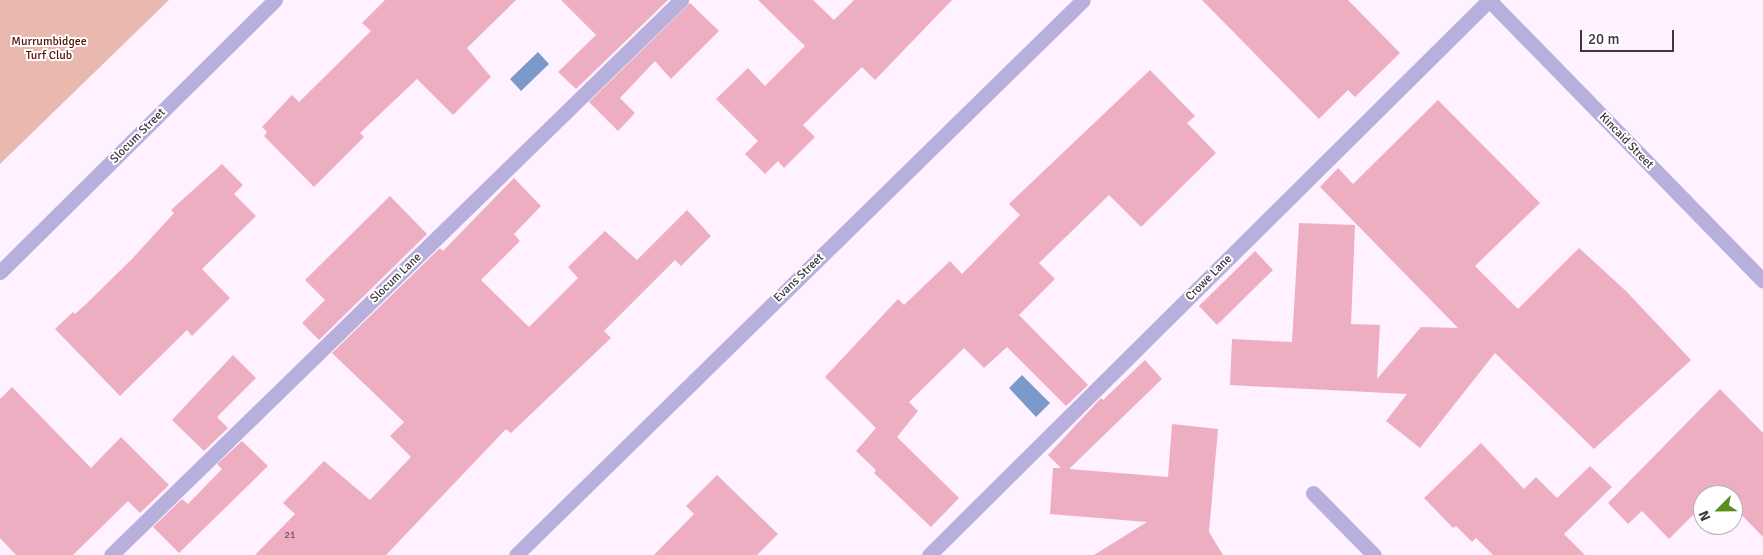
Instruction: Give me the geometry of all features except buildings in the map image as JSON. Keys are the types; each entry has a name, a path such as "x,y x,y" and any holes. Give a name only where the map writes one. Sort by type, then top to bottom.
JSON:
{"street":[{"name":"Slocum Street","path":"0,272 275,0"},
{"name":"Slocum Lane","path":"111,555 681,0"},
{"name":"Evans Street","path":"516,555 1083,0"},
{"name":"Kincaid Street","path":"1489,0 1763,281"},
{"name":"Crowe Lane","path":"929,555 1489,0"},
{"path":"1313,492 1374,555"}],"green space":[{"name":"Murrumbidgee Turf Club","path":"0,0 169,0 0,164"}],"water":[{"path":"538,52 549,64 521,91 510,79"},
{"path":"1022,375 1050,403 1036,417 1009,388"}]}
